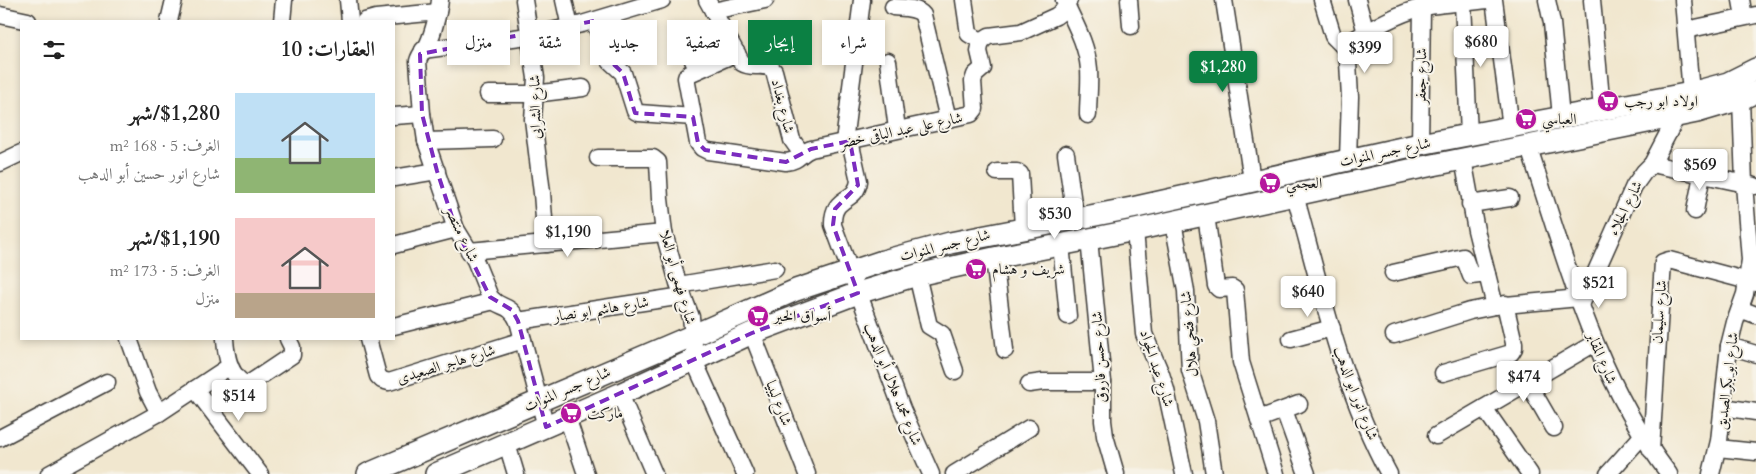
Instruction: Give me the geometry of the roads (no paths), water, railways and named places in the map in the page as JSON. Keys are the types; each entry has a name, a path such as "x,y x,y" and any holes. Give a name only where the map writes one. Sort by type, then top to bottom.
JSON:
{"street":[{"path":"282,20 284,0"},
{"path":"348,0 350,20"},
{"name":"شارع الشرابى","path":"524,0 526,20"},
{"path":"564,0 569,20"},
{"path":"597,20 662,0"},
{"path":"718,20 710,6 765,0"},
{"path":"849,271 833,225 833,215 835,209 855,192 859,181 847,142 862,0"},
{"path":"964,0 969,34 981,41 989,36 1021,32 1060,14 1066,2"},
{"path":"1129,0 1131,26"},
{"path":"1224,0 1252,180"},
{"path":"1322,0 1333,36 1346,52 1349,79 1348,159"},
{"path":"1357,0 1366,33"},
{"path":"1343,46 1395,17 1422,8 1487,0"},
{"path":"1494,0 1511,127"},
{"path":"1547,0 1553,30 1561,117"},
{"path":"1592,0 1602,109"},
{"path":"1683,0 1691,93"},
{"path":"1686,30 1750,16 1741,0"},
{"path":"169,20 171,1"},
{"path":"1066,2 1086,51 1089,69 1088,115"},
{"path":"1463,3 1469,135"},
{"path":"369,20 439,6"},
{"name":"شارع منتصر","path":"439,6 428,44 420,54 418,61 426,141 456,229 481,274 486,290 494,301 512,310 518,322 546,427"},
{"path":"892,8 916,10 920,11 923,15 948,119"},
{"name":"شارع جعفر","path":"1420,144 1422,8"},
{"path":"0,15 23,20"},
{"path":"423,50 520,37"},
{"name":"شارع على عبد الباقى خضر","path":"697,70 686,78 698,143 705,150 786,162 798,159 802,154 811,149 972,114 975,109 973,81 982,68 981,41"},
{"name":"شارع بغداد","path":"738,56 746,65 771,66 774,71 792,140 802,154"},
{"path":"888,61 897,130"},
{"name":"شارع الشرابى","path":"534,65 536,78 533,120 546,244"},
{"path":"614,65 623,73 636,111 693,117"},
{"path":"695,65 697,70 708,65"},
{"name":"شارع جسر المنوات","path":"368,474 788,294 849,271 916,251 1023,228 1132,208 1420,144 1691,93 1728,83 1756,70"},
{"path":"488,94 534,94 583,88"},
{"name":"شارع جسر المنوات","path":"436,474 567,418 752,333 858,293 917,275 1206,215 1463,158 1716,108 1748,96"},
{"name":"شارع ابو بكر الصديق","path":"1711,474 1718,448 1729,346 1740,309 1752,281 1750,260 1748,96"},
{"path":"395,116 422,114"},
{"name":"شارع الجلاء","path":"1580,301 1634,186 1652,164 1670,133 1677,116"},
{"path":"426,141 493,139"},
{"name":"شارع المقابر","path":"1528,146 1595,343 1615,388 1647,443 1669,474"},
{"path":"0,163 20,153"},
{"path":"1066,154 1075,218"},
{"name":"شارع فهمى أبو العلا","path":"598,158 653,158 659,164 660,200 664,233 670,259 691,317 694,335 694,360 745,474"},
{"path":"1443,373 1511,353 1514,348 1514,343 1487,274 1470,204 1463,158"},
{"path":"1652,164 1750,185"},
{"path":"395,178 436,171"},
{"path":"997,172 1017,172 1020,174 1023,228"},
{"path":"1695,211 1702,175"},
{"name":"شارع انور ابو الدهب","path":"1295,195 1344,369 1361,413 1389,474"},
{"path":"1470,204 1510,198"},
{"path":"1206,215 1217,288 1233,288 1235,291 1241,362 1276,474"},
{"name":"شارع فتحي هلال","path":"1173,222 1186,291 1190,370 1206,421 1214,474"},
{"path":"395,245 456,229"},
{"name":"شارع عبد الجواد","path":"1135,230 1144,334 1166,390 1184,474"},
{"path":"469,251 664,233"},
{"name":"شارع حسن فاروق","path":"1089,239 1103,382 1102,404 1105,436 1116,474"},
{"path":"1061,244 1068,316"},
{"path":"1393,273 1462,257 1471,276 1487,274"},
{"path":"994,258 1005,350"},
{"name":"شارع سليمان","path":"1647,443 1663,262 1669,260 1752,281"},
{"name":"شارع هاشم ابو نصار","path":"518,322 681,291 775,269"},
{"name":"شارع محمد هلال أبو الدهب","path":"849,271 902,409 931,474"},
{"path":"917,275 929,326 942,334 956,371"},
{"path":"395,326 494,301"},
{"path":"1394,335 1470,311 1500,305 1580,301"},
{"path":"1740,309 1756,315"},
{"path":"1292,339 1332,328"},
{"name":"شارع ليبيا","path":"752,333 807,474"},
{"path":"130,340 148,392 159,413"},
{"path":"225,340 230,366 243,383 250,383 292,355 293,350 288,340"},
{"name":"شارع هاجر الصعيدى","path":"368,340 378,376 382,380 389,382 523,340"},
{"path":"1436,436 1595,343"},
{"path":"1729,346 1756,354"},
{"path":"48,474 159,413 230,366"},
{"path":"0,438 107,382"},
{"path":"1028,384 1043,382 1103,382"},
{"path":"1528,383 1554,428"},
{"path":"194,390 260,474"},
{"path":"620,394 654,474"},
{"path":"1259,419 1292,407 1307,474"},
{"path":"1484,408 1530,474"},
{"path":"1723,408 1756,412"},
{"path":"567,418 586,474"},
{"path":"954,474 1030,428"},
{"path":"1608,474 1647,443"},
{"path":"507,444 516,474"},
{"path":"1718,448 1756,452"}],"place":[{"name":"اولاد ابو رجب","path":"1608,101"},
{"name":"العباسي","path":"1526,119"},
{"name":"العجمي","path":"1270,183"},
{"name":"شريف و هشام","path":"976,269"},
{"name":"أسواق الخير","path":"758,316"},
{"name":"ماركت","path":"571,413"}]}
